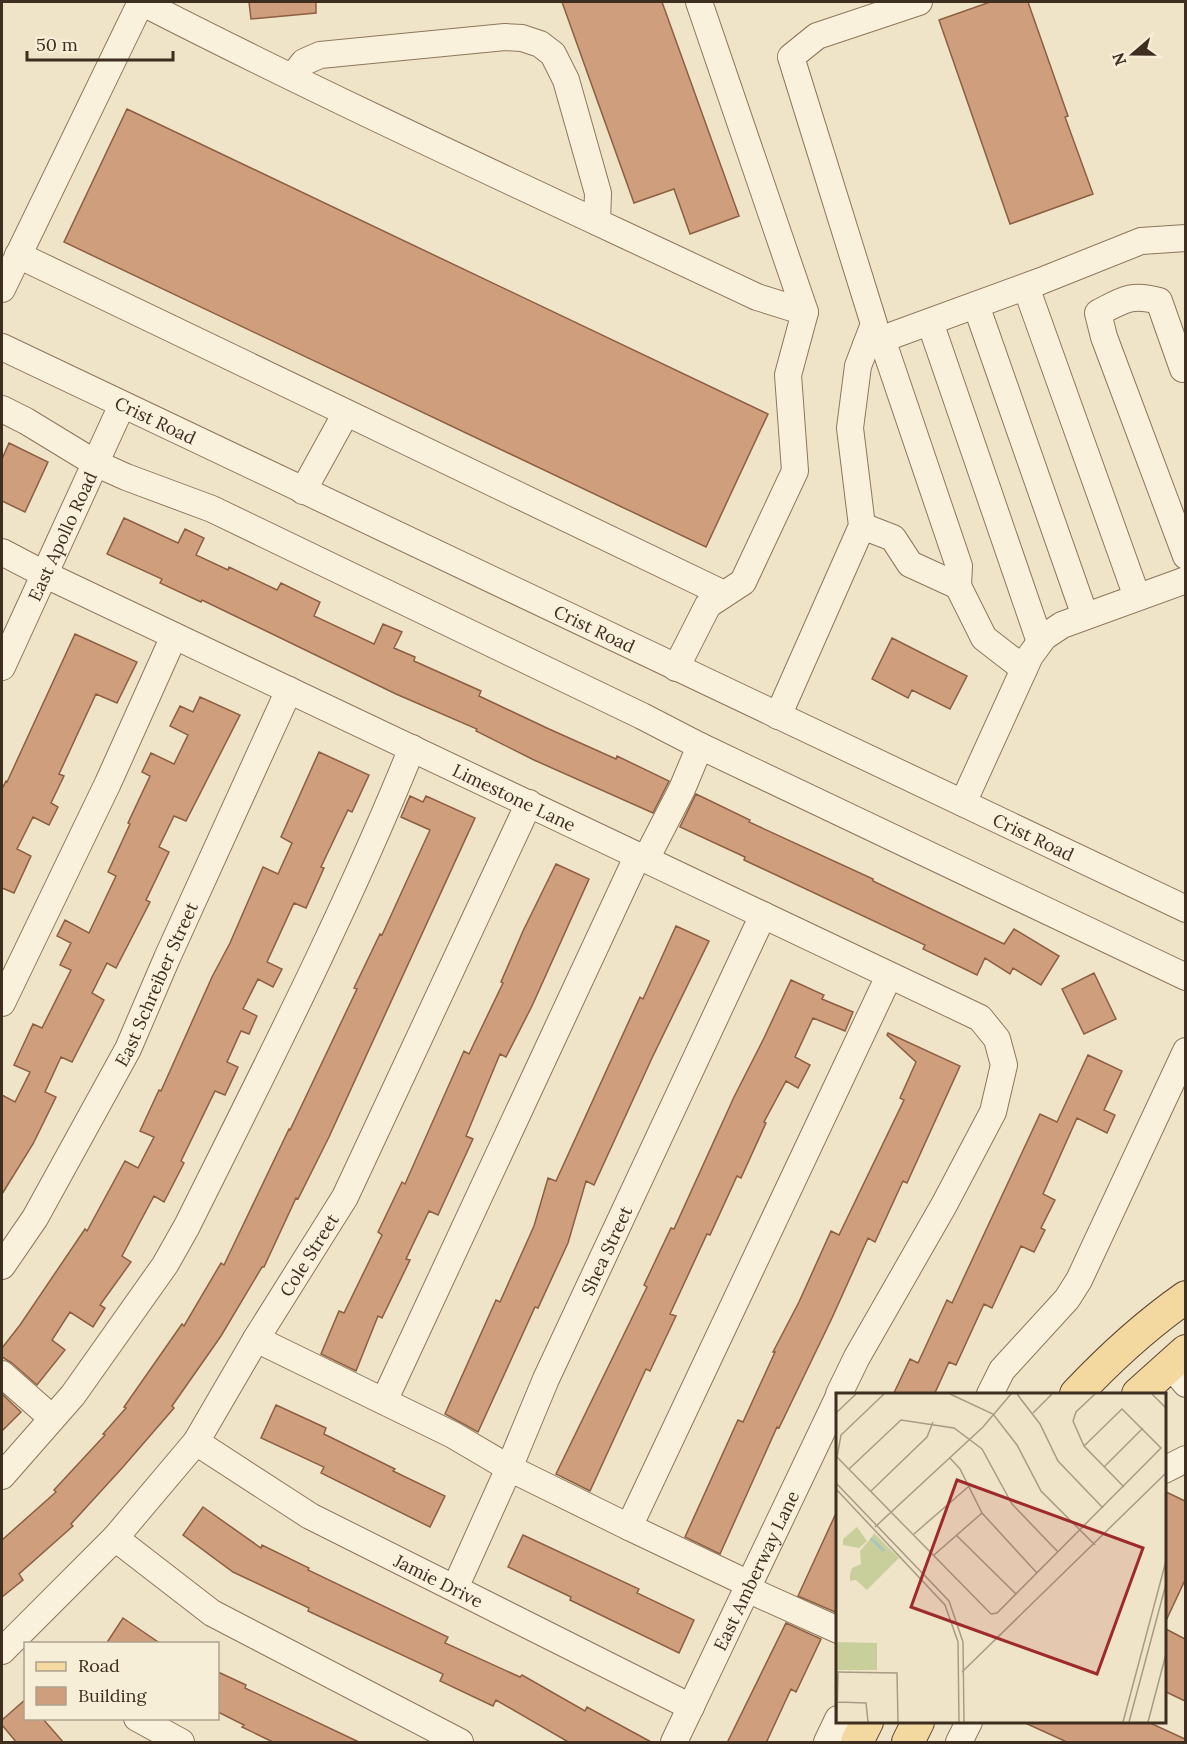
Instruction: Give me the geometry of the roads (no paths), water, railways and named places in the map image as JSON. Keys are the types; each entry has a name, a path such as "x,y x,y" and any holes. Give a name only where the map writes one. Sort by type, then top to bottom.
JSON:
{"main road":[{"path":"1078,1393 1098,1371 1163,1312 1185,1297"},
{"path":"1141,1393 1180,1367"},
{"path":"857,1743 867,1723"},
{"path":"908,1743 918,1723"}],"street":[{"path":"2,289 141,2 292,77 757,297 805,312"},
{"path":"676,668 708,605 743,582 795,471 788,375 805,312 699,2"},
{"path":"919,2 817,36 790,57 874,324 874,342 959,566 958,586 984,638 1024,669"},
{"path":"292,77 304,62 320,56 505,37 522,38 540,44 553,54 566,80 598,193 597,222"},
{"path":"778,716 862,526 850,428 858,366 874,342 1026,287 1141,241 1185,238"},
{"path":"18,255 724,594"},
{"path":"1026,287 1137,597"},
{"path":"1183,369 1159,301 1142,296 1120,301 1098,313 1111,358 1185,556"},
{"path":"976,305 1085,616"},
{"path":"930,322 1040,642"},
{"name":"Crist Road","path":"2,347 1185,909"},
{"name":"East Apollo Road","path":"2,667 122,405"},
{"path":"2,409 27,421 95,463 212,509 700,746 1185,977"},
{"path":"303,491 346,413"},
{"path":"862,526 893,538 910,564 958,586"},
{"name":"Limestone Lane","path":"2,552 889,976 980,1017 997,1039 1004,1065"},
{"path":"963,803 1029,656 1040,642 1062,625 1185,580"},
{"path":"2,1004 108,783 174,636"},
{"name":"East Schreiber Street","path":"2,1266 35,1218 128,1049 289,690"},
{"path":"384,1401 642,857 682,789 700,746"},
{"path":"2,1476 73,1395 165,1265 187,1226 320,954 385,814 412,747"},
{"name":"Cole Street","path":"2,1651 27,1638 196,1442 256,1339 345,1197 529,803"},
{"name":"Shea Street","path":"455,1588 546,1379 763,915"},
{"path":"629,1527 889,976"},
{"path":"991,1393 1002,1370 1067,1299 1079,1280 1185,1051"},
{"name":"East Amberway Lane","path":"839,1393 857,1357 944,1205 993,1112 1004,1065"},
{"path":"256,1339 453,1435 509,1468 836,1630"},
{"path":"2,1374 52,1418"},
{"name":"East Amberway Lane","path":"674,1743 836,1400"},
{"name":"Jamie Drive","path":"196,1442 310,1516 690,1707"},
{"path":"1166,1469 1185,1459"},
{"path":"115,1538 212,1613 460,1743"},
{"path":"139,1720 180,1743"},
{"path":"827,1743 836,1721"}]}
